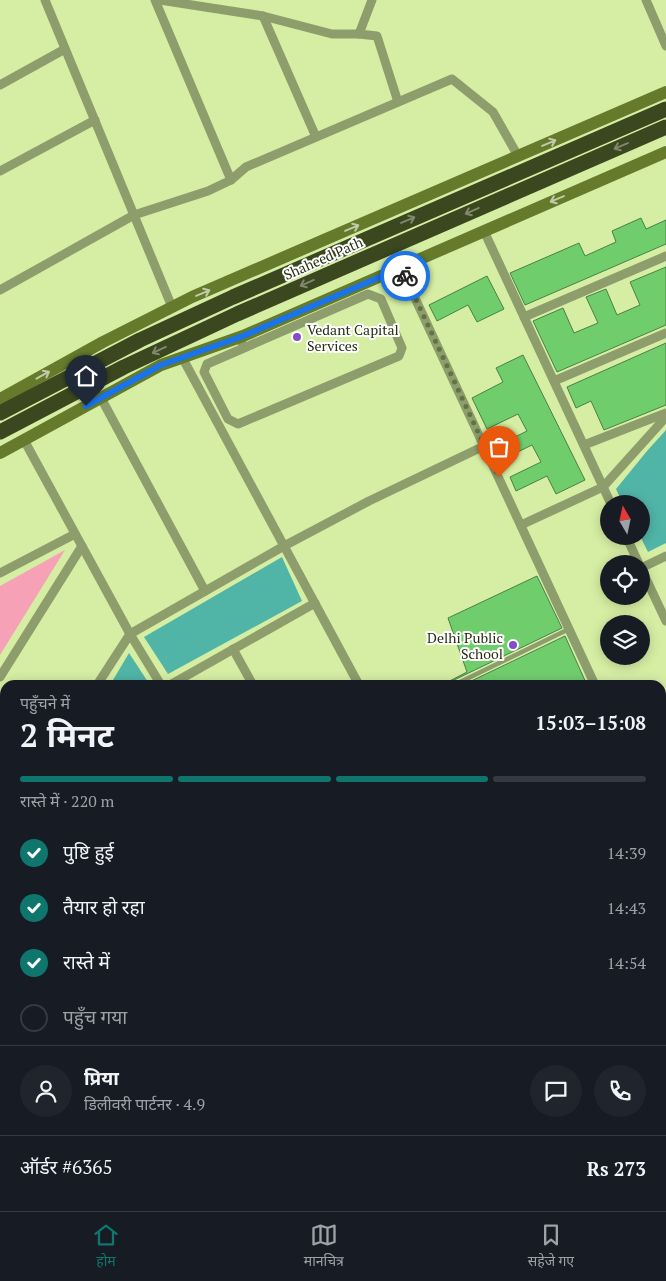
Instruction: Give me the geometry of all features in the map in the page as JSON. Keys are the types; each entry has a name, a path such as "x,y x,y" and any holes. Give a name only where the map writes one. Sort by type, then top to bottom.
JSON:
{"highway":[{"name":"Shaheed Path","path":"0,413 140,340 233,296 666,109"},
{"name":"Shaheed Path","path":"0,432 124,367 237,314 666,127"}],"street":[{"path":"45,0 172,307"},
{"path":"155,0 230,180"},
{"path":"160,0 263,16 332,34 377,36 398,102"},
{"path":"359,34 372,0"},
{"path":"646,0 666,46"},
{"path":"263,16 316,137"},
{"path":"0,85 65,49"},
{"path":"0,290 134,215 208,191 230,180 246,167 452,79 493,112 518,156"},
{"path":"0,399 103,342 192,297 666,92"},
{"path":"0,171 95,120"},
{"path":"316,310 368,294 381,299 402,348 399,356 238,424 228,419 204,372 207,364 241,343 316,310 401,268 666,152"},
{"path":"484,231 607,495"},
{"path":"524,317 666,256"},
{"path":"401,268 593,680"},
{"path":"554,381 666,334"},
{"path":"0,454 161,365 241,343"},
{"path":"182,358 356,680"},
{"path":"101,398 206,591"},
{"path":"584,445 666,413"},
{"path":"521,525 603,487 666,417"},
{"path":"24,440 130,634 158,680"},
{"path":"100,680 130,634 284,546 369,501 484,446"},
{"path":"0,573 75,534"},
{"path":"0,677 82,546"},
{"path":"650,564 666,556"},
{"path":"650,587 666,621"},
{"path":"179,680 315,603"},
{"path":"233,649 250,680"}],"lane":[{"path":"464,680 569,629"}],"shaded area":[{"path":"65,550 0,655 0,586"}],"water":[{"path":"666,430 666,543 648,552 644,545 650,545 650,495 619,495 616,489"},
{"path":"282,557 302,601 168,674 144,637"},
{"path":"129,653 147,680 113,680"}],"building":[{"path":"641,218 646,229 666,220 666,244 525,305 510,273 579,243 585,256 616,242 612,231"},
{"path":"666,267 666,325 557,372 533,321 563,308 574,333 598,323 586,297 606,289 617,315 640,305 630,282"},
{"path":"487,276 504,309 477,322 468,305 437,321 429,305"},
{"path":"666,343 666,405 604,430 591,401 576,408 567,387"},
{"path":"523,355 585,480 556,494 547,476 516,491 510,477 541,462 532,445 503,459 497,446 527,431 518,414 487,429 472,398 503,382 496,368"},
{"path":"537,576 562,628 452,680 467,672 448,618"},
{"path":"565,636 585,680 473,680"}],"way so far":[{"path":"405,276 499,477"}],"place":[{"name":"Vedant Capital Services","path":"297,337"},
{"name":"Delhi Public School","path":"513,645"}],"route":[{"path":"86,406 161,365 243,336 401,268 405,276"}]}
